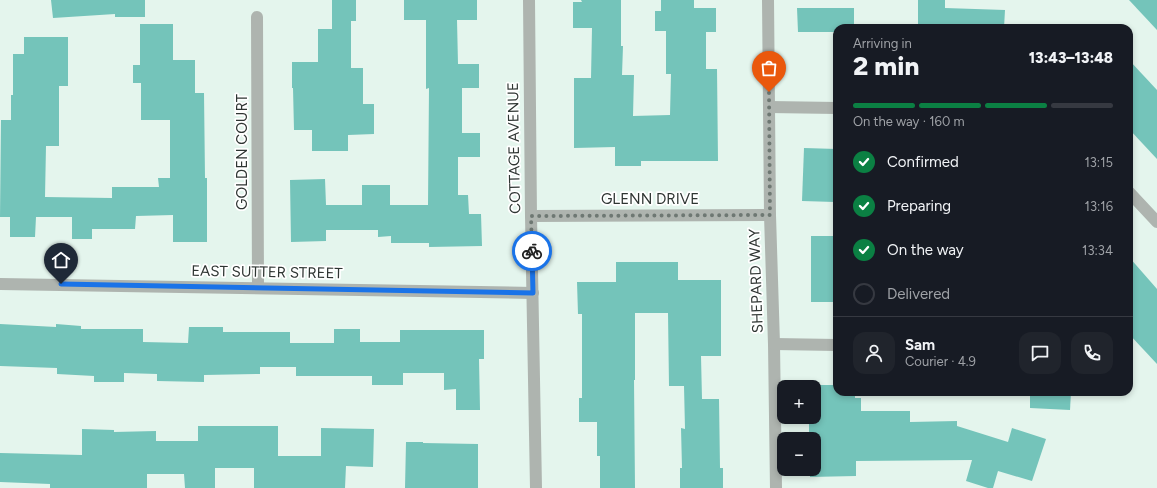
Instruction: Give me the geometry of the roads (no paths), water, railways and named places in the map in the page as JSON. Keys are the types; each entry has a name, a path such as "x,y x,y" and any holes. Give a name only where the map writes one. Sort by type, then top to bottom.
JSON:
{"street":[{"name":"COTTAGE AVENUE","path":"529,0 536,488"},
{"name":"SHEPARD WAY","path":"768,0 770,215 776,488"},
{"name":"GOLDEN COURT","path":"257,17 258,288"},
{"path":"769,107 833,108"},
{"path":"1133,196 1157,222"},
{"name":"GLENN DRIVE","path":"531,216 770,215"},
{"name":"EAST SUTTER STREET","path":"0,284 533,293"},
{"path":"774,344 833,345"}]}
